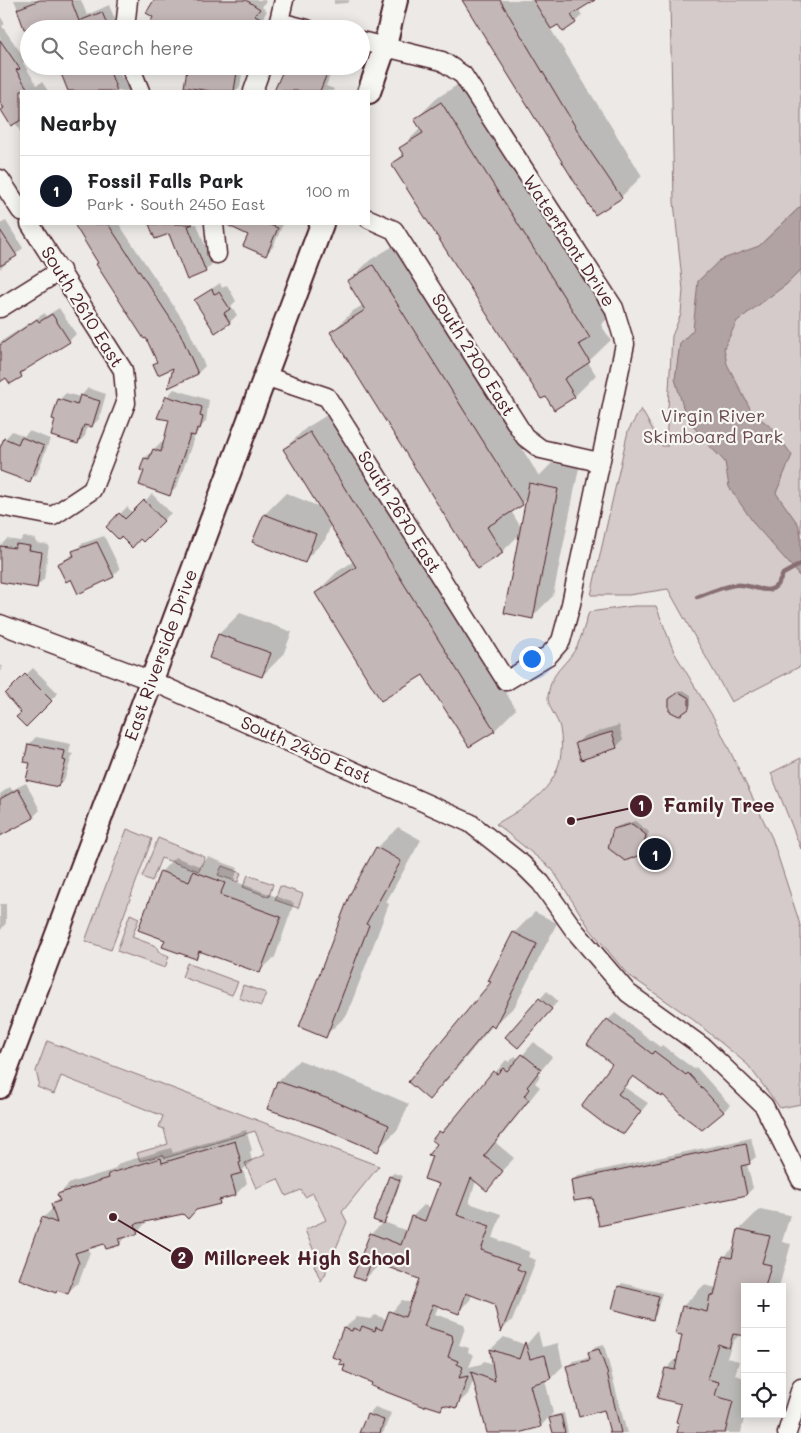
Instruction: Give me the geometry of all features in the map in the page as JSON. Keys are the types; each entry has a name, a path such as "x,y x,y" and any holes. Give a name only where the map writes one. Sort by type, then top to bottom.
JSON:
{"main road":[{"path":"370,90 385,46 396,0"},
{"name":"East Riverside Drive","path":"0,1086 322,225"}],"street":[{"path":"126,20 128,0"},
{"path":"279,20 284,0"},
{"name":"Waterfront Drive","path":"370,43 442,61 463,76 614,308 625,344 571,604 561,641 550,655 506,681"},
{"path":"134,75 140,90"},
{"path":"253,90 259,75"},
{"path":"0,179 20,209"},
{"name":"South 2700 East","path":"370,219 394,230 525,438 541,449 600,462"},
{"name":"South 2610 East","path":"0,506 53,516 92,490 126,403 123,370 31,225"},
{"path":"214,225 217,254"},
{"path":"0,308 60,270"},
{"name":"South 2670 East","path":"265,376 326,397 506,681"},
{"name":"South 2450 East","path":"0,624 152,681 470,823 522,864 541,883 575,931 628,993 703,1047 764,1106 801,1180"},
{"path":"787,1433 801,1388"}],"green space":[{"path":"670,0 801,0 801,206 759,246 760,302 787,284 801,270 801,562 797,574 801,577 801,666 731,702 668,589 629,595 591,595 628,431 641,409 662,446 668,446 666,444 672,336 681,314 683,290 674,202"},
{"path":"634,606 656,606 674,652 715,720 772,838 801,929 801,1104 780,1108 748,1065 691,1018 627,974 590,929 552,869 496,824 524,807 546,787 554,776 559,762 561,746 560,728 548,696 555,675 576,648 589,612"},
{"path":"801,758 801,849 771,773"},
{"path":"127,829 152,839 111,950 85,941"},
{"path":"158,838 205,857 199,871 161,858 152,881 142,877"},
{"path":"222,866 241,873 238,882 218,875"},
{"path":"248,875 273,884 269,897 243,887"},
{"path":"280,886 303,894 298,908 275,900"},
{"path":"130,914 139,918 132,937 156,946 159,952 169,956 165,968 117,951"},
{"path":"187,963 238,982 232,995 182,977"},
{"path":"243,985 266,993 261,1006 239,998"},
{"path":"47,1041 379,1166 342,1212 347,1222 321,1281 314,1265 319,1263 305,1230 326,1220 313,1193 305,1197 301,1190 286,1196 278,1179 256,1188 245,1163 265,1155 255,1131 165,1158 163,1155 140,1161 137,1153 168,1144 164,1129 159,1127 163,1116 61,1076 54,1094 37,1087 39,1083 36,1071"}],"shaded area":[{"name":"Virgin River Skimboard Park","path":"801,206 801,270 787,284 737,321 724,348 727,364 752,412 772,428 792,455 776,493 798,524 801,535 801,577 755,525 729,487 725,462 702,438 685,414 675,379 680,343 693,330 698,281 720,260 759,246"}],"building":[{"path":"40,0 71,0 79,20 21,20 17,9"},
{"path":"154,0 246,0 260,9 255,15 261,18 260,20 152,20 153,17 146,13"},
{"path":"462,0 500,0 588,148 622,198 595,215"},
{"path":"533,0 595,0 571,15 576,23 563,32 558,25 551,29"},
{"path":"102,12 105,20 82,20"},
{"path":"0,40 20,69 16,70 28,90 20,90 20,121 11,126 1,110 4,108 0,102"},
{"path":"62,75 111,75 117,90 68,90"},
{"path":"186,75 237,75 234,90 204,90 184,87"},
{"path":"281,75 326,75 320,90 274,90"},
{"path":"441,102 590,338 579,344 590,362 564,379 575,397 554,410 546,397 541,399 391,164 404,156 399,148 423,133 414,119"},
{"path":"75,225 109,225 180,333 198,374 168,388 173,368 158,375 153,364 157,362 146,338 144,339 96,264 98,263"},
{"path":"149,225 190,225 188,226 206,272 187,280 169,234 155,239"},
{"path":"227,225 270,225 278,228 266,256 243,246 248,235"},
{"path":"0,230 17,256 0,266"},
{"path":"373,265 523,505 487,527 503,553 478,569 330,332 365,310 347,281"},
{"path":"212,289 214,294 219,292 230,309 224,313 230,323 215,333 194,300"},
{"path":"52,314 70,342 20,373 22,377 10,384 6,378 0,382 0,345 37,319 39,322"},
{"path":"80,395 100,401 92,427 84,425 78,444 51,436 55,420 52,419 58,399 77,405"},
{"path":"166,396 202,407 200,416 203,417 200,429 197,428 195,436 190,435 170,496 139,485 144,471 140,470 144,458 149,459 153,449 161,452 169,420 157,418"},
{"path":"310,432 495,731 469,747 423,675 381,701 315,593 356,567 283,449"},
{"path":"21,437 44,446 30,482 0,471 0,448 4,438 18,444"},
{"path":"529,483 558,489 533,619 504,613"},
{"path":"144,500 164,521 143,542 140,539 132,548 121,537 118,539 106,527 119,513 125,519"},
{"path":"264,514 316,534 305,563 252,542"},
{"path":"97,542 114,577 78,594 71,579 66,582 57,564 74,556 72,551"},
{"path":"16,544 30,546 29,550 42,552 37,588 0,582 0,546 15,548"},
{"path":"218,634 271,653 262,677 209,658"},
{"path":"25,674 52,701 26,727 16,717 21,713 5,694"},
{"path":"679,692 689,698 689,709 679,716 669,711 669,699"},
{"path":"612,732 617,748 581,760 575,743"},
{"path":"28,744 65,751 63,760 66,761 58,787 26,780 30,763 24,762"},
{"path":"18,789 34,818 0,836 0,799"},
{"path":"632,824 646,835 642,854 625,861 608,848 613,829"},
{"path":"376,847 401,861 366,924 369,925 326,1038 299,1027 350,894"},
{"path":"160,871 189,882 193,871 225,883 220,895 281,917 260,973 199,951 196,959 162,947 165,940 138,930"},
{"path":"513,932 537,944 494,1028 491,1025 429,1100 408,1082 491,982 488,981"},
{"path":"539,998 552,1009 518,1048 505,1037"},
{"path":"607,1019 652,1054 654,1051 686,1075 688,1073 724,1112 702,1130 682,1115 663,1095 662,1097 633,1076 618,1094 641,1111 624,1134 603,1123 581,1106 612,1064 587,1044"},
{"path":"522,1054 541,1069 527,1087 529,1089 524,1096 529,1100 484,1156 503,1171 487,1191 471,1178 457,1215 490,1226 481,1250 519,1264 517,1269 525,1272 501,1333 494,1304 466,1293 459,1314 433,1304 424,1326 452,1335 453,1341 448,1357 458,1361 457,1364 463,1367 459,1378 468,1376 457,1408 443,1405 441,1410 425,1405 425,1407 371,1386 372,1383 343,1371 345,1365 339,1364 341,1360 332,1357 343,1328 352,1331 353,1328 360,1331 362,1326 375,1331 376,1327 382,1330 389,1311 405,1317 419,1279 372,1261 364,1281 353,1277 370,1233 401,1245 411,1216 425,1221 439,1184 424,1179 432,1156 428,1155 437,1144 432,1140 439,1131 442,1133 493,1071 497,1074 503,1068 507,1071"},
{"path":"277,1081 332,1100 389,1125 378,1152 320,1127 267,1109"},
{"path":"235,1141 242,1173 231,1176 236,1195 219,1200 220,1204 196,1210 188,1219 183,1214 135,1224 138,1234 119,1239 120,1245 106,1249 104,1244 75,1253 79,1263 68,1294 57,1290 56,1293 19,1279 42,1217 57,1223 51,1204 60,1201 57,1194 109,1178 108,1174 161,1158 162,1163"},
{"path":"746,1143 750,1164 741,1166 747,1195 599,1226 593,1198 574,1201 571,1180"},
{"path":"389,1176 400,1180 384,1224 373,1220"},
{"path":"738,1229 770,1236 762,1263 771,1265 766,1283 741,1283 741,1335 733,1334 729,1348 718,1344 707,1379 719,1382 715,1396 733,1401 725,1433 677,1433 679,1423 676,1422 681,1404 657,1398 665,1368 675,1370 682,1335 675,1334 682,1306 707,1312 710,1295 714,1296 723,1256 732,1258"},
{"path":"618,1286 659,1296 653,1320 612,1309"},
{"path":"525,1342 530,1359 545,1355 551,1379 530,1385 541,1427 518,1433 487,1433 471,1372 495,1381 490,1349 519,1359"},
{"path":"599,1349 607,1372 621,1433 610,1433 604,1410 579,1417 566,1366 590,1360 588,1352"},
{"path":"367,1414 384,1420 380,1433 359,1433"},
{"path":"561,1415 565,1433 553,1433 549,1418"}],"waterway":[{"path":"697,597 734,585 768,590 774,588 779,583 783,574 801,564"}],"place":[{"name":"Family Tree","path":"571,821"},
{"name":"Fossil Falls Park","path":"655,854"},
{"name":"Millcreek High School","path":"113,1217"}]}
